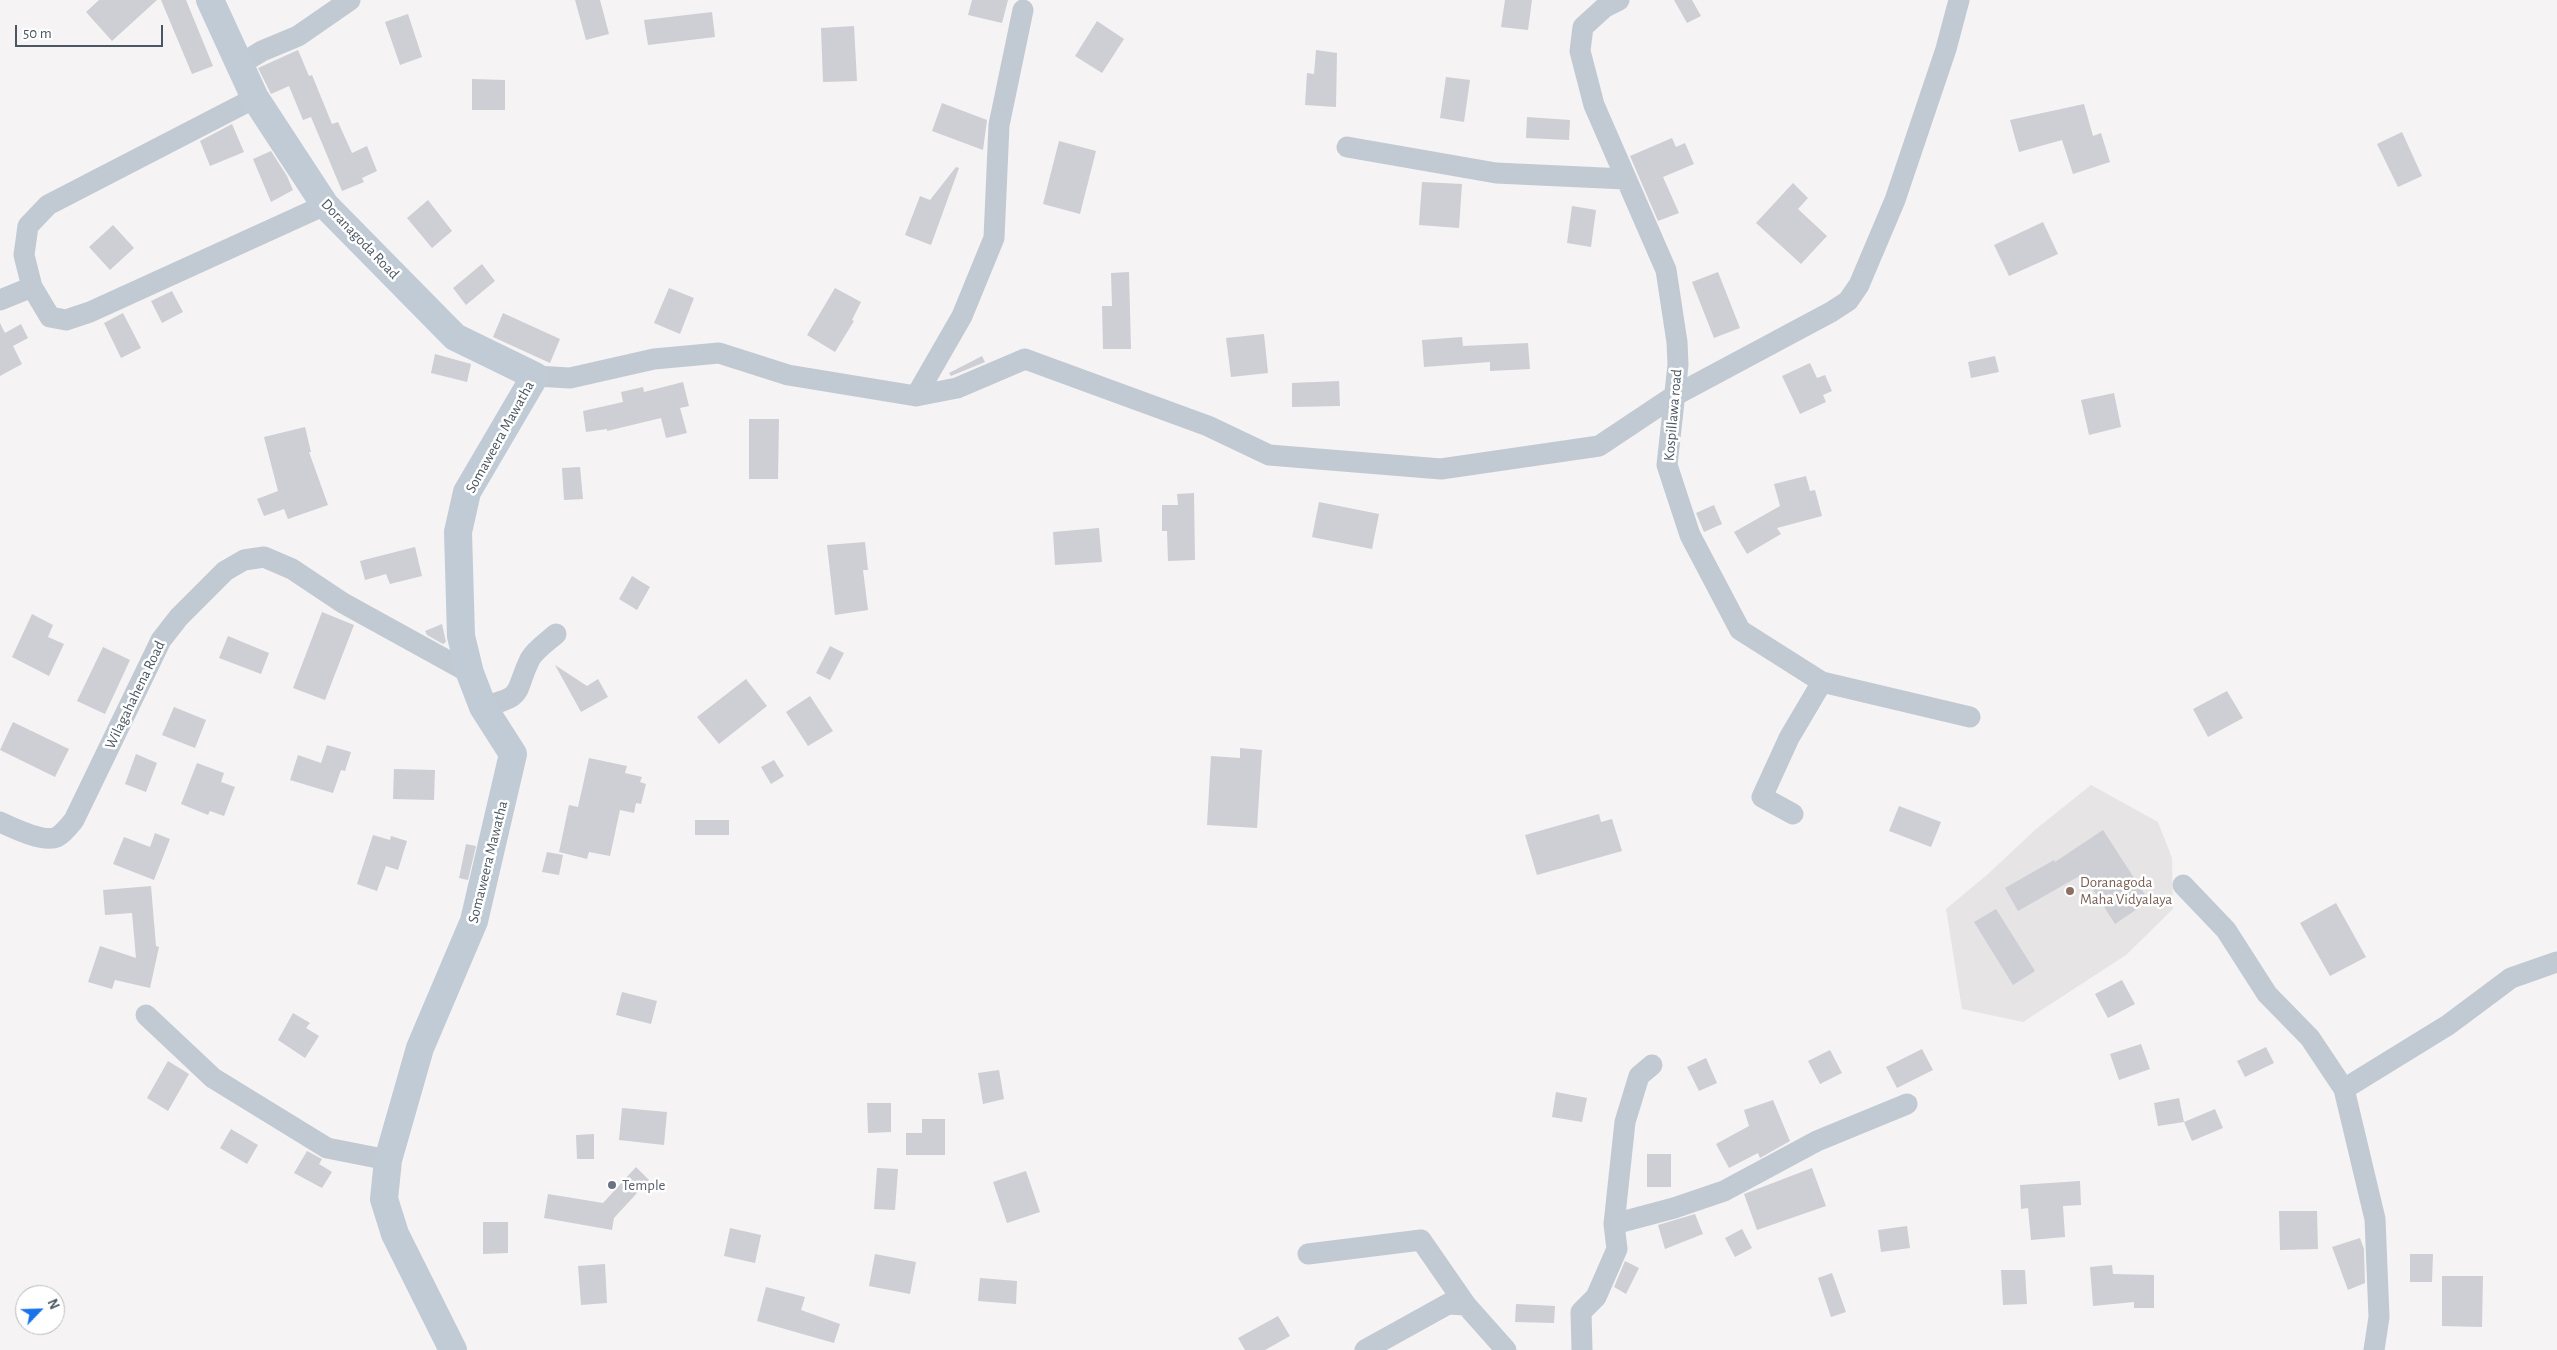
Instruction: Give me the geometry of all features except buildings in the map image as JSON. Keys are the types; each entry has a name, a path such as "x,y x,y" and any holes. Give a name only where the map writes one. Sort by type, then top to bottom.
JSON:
{"street":[{"name":"Doranagoda Road","path":"210,0 256,98 325,205 455,336 535,376"},
{"path":"239,64 262,51 298,36 350,0"},
{"name":"Kospillawa road","path":"1619,0 1604,7 1583,27 1580,51 1594,105 1666,270 1677,342 1667,465 1690,535 1740,630 1822,682 1970,717"},
{"path":"535,376 570,378 654,359 719,353 788,375 916,396 957,388 1025,359 1208,426 1269,455 1440,468 1599,446 1674,396 1831,312 1848,301 1859,285 1895,200 1946,49 1959,0"},
{"path":"916,396 962,316 994,238 999,125 1023,10"},
{"path":"256,98 48,205 28,226 24,255 32,287 50,317 66,320 90,312 325,205"},
{"path":"1347,147 1496,173 1625,178"},
{"path":"0,300 32,287"},
{"name":"Somaweera Mawatha","path":"453,1350 394,1234 384,1199 388,1160 420,1048 474,921 508,783 513,754 483,707 470,673 461,636 458,532 467,492 535,376"},
{"name":"Wilagahahena Road","path":"0,822 22,832 42,837 55,838 66,831 74,820 161,640 179,617 225,571 244,560 264,558 292,569 343,603 470,673"},
{"path":"483,707 503,701 520,691 531,657 556,634"},
{"path":"1793,814 1762,797 1789,738 1822,682"},
{"path":"2183,885 2226,930 2267,994 2310,1038 2344,1089 2375,1219 2379,1317 2374,1350"},
{"path":"2344,1089 2448,1025 2511,978 2557,962"},
{"path":"146,1015 213,1078 327,1148 388,1160"},
{"path":"1582,1350 1581,1312 1596,1297 1617,1248 1614,1224 1625,1122 1639,1076 1652,1065"},
{"path":"1614,1224 1674,1208 1724,1191 1817,1141 1907,1104"},
{"path":"1308,1254 1421,1240 1466,1305 1506,1350"},
{"path":"1365,1350 1448,1304 1466,1305"}],"shaded area":[{"name":"Doranagoda Maha Vidyalaya","path":"2091,785 2158,822 2172,858 2173,909 2126,955 2023,1022 1962,1009 1946,909 1988,874 2036,829"}],"place":[{"name":"Doranagoda Maha Vidyalaya","path":"2070,891"},
{"name":"Temple","path":"612,1185"}]}
